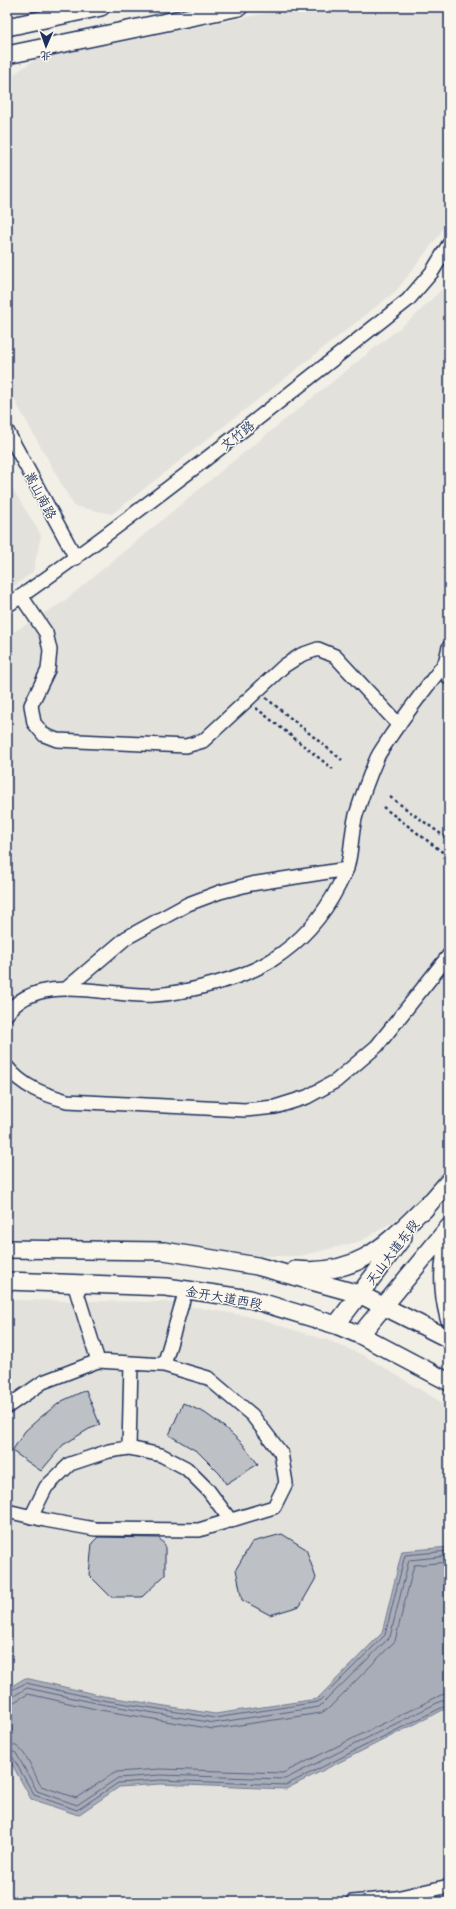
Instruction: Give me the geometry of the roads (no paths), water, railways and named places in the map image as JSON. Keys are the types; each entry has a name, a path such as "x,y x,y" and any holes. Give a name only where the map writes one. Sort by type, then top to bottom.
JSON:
{"main road":[{"path":"7,27 101,7"},
{"path":"7,55 239,7"},
{"name":"天山大道东段","path":"336,1325 430,1202 449,1182"},
{"path":"7,1249 164,1251 257,1266 306,1271 329,1270 351,1265 373,1253 430,1202"},
{"name":"天山大道东段","path":"360,1335 449,1227"},
{"path":"449,1240 445,1252 442,1287 449,1318"},
{"path":"257,1266 359,1294 449,1339"},
{"name":"金开大道西段","path":"7,1281 166,1287 250,1299 336,1325 360,1335 449,1382"}],"street":[{"name":"文竹路","path":"7,606 76,558 212,454 408,300 432,272 449,244"},
{"name":"嵩山南路","path":"7,431 76,558"},
{"path":"21,596 46,633 50,650 48,670 31,705 34,723 44,735 57,740 186,746 203,742 246,700 284,666 301,655 318,649 334,656 398,724"},
{"path":"7,1014 24,998 41,992 67,988 109,993 154,995 199,988 232,978 271,961 301,939 319,919 347,869 359,808 377,757 398,724 445,663 449,647"},
{"path":"445,663 449,678"},
{"path":"67,988 126,938 188,904 220,892 251,884 347,869"},
{"path":"7,1067 14,1076 41,1094 67,1101 245,1110 275,1107 307,1097 336,1081 377,1046 449,955"},
{"path":"74,1284 98,1361"},
{"path":"164,1365 186,1290"},
{"path":"7,1407 43,1382 98,1361 164,1365 208,1378 252,1415 281,1453 286,1483 274,1507 199,1530 95,1529 7,1511"},
{"path":"128,1448 130,1363"},
{"path":"31,1517 46,1487 70,1464 109,1451 128,1448 162,1455 186,1468 208,1490 231,1521"},
{"path":"352,1902 396,1898 449,1886"}],"water":[{"path":"449,1547 449,1707 286,1789 160,1784 119,1787 78,1815 31,1799 7,1755 7,1689 25,1678 103,1696 215,1714 317,1699 382,1633 402,1551"}]}
